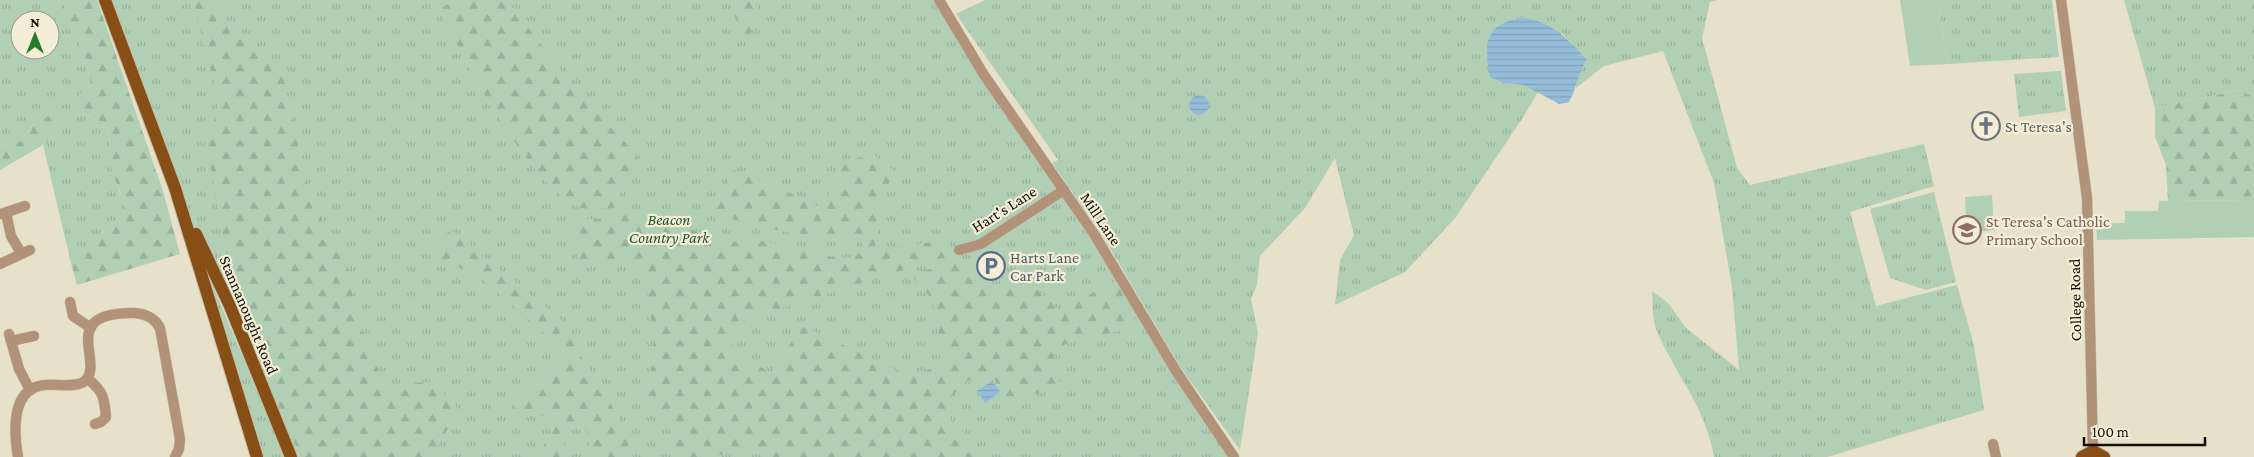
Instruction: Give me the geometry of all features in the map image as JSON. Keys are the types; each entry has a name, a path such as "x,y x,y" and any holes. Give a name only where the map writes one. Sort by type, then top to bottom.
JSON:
{"main road":[{"name":"Stannanought Road","path":"105,0 175,188 257,457"},
{"name":"Stannanought Road","path":"175,188 230,306 290,457"}],"street":[{"name":"Mill Lane","path":"940,0 984,75 1094,234 1176,371 1234,457"},
{"name":"College Road","path":"2062,0 2078,112 2087,198 2093,455"},
{"name":"Hart's Lane","path":"959,250 981,244 1064,190"},
{"path":"0,264 25,251 11,236 3,213 25,206"},
{"path":"68,300 73,316 91,328"},
{"path":"18,457 15,423 21,402 30,390 40,386 80,384 88,379 91,370 87,341 91,328 106,316 136,313 150,316 158,325 180,439 179,449 174,457"},
{"path":"30,390 20,369 10,338 34,336"},
{"path":"88,379 99,387 103,396 106,417 102,422 96,424"},
{"path":"1992,444 1995,457"}],"green space":[{"path":"0,0 63,0 86,60 91,85 70,102 78,116 83,113 103,123 110,136 109,157 118,188 127,209 71,263 43,145 70,121 34,125 20,141 0,148"},
{"path":"62,0 97,0 163,191 180,254 77,285 71,263 127,209 112,172 109,157 110,136 103,123 83,113 78,116 70,102 91,85 86,60"},
{"name":"Beacon Country Park","path":"105,0 940,0 1234,457 291,457 175,188"},
{"path":"193,0 227,0 217,10 283,74 302,164 313,203 347,269 359,325 384,384 433,382 459,410 431,457 301,457 234,297 207,148 219,104"},
{"path":"457,0 507,0 591,107 638,156 614,208 583,208 564,198 543,178 522,152 481,88 438,9"},
{"path":"730,0 754,0 760,12 749,38 743,42"},
{"path":"985,0 1718,0 1710,2 1702,38 1737,168 1750,185 1924,144 1934,186 1850,212 1876,306 1957,285 1974,345 1984,410 1827,457 1714,457 1710,439 1697,406 1656,329 1653,315 1652,291 1668,303 1686,328 1739,370 1732,287 1714,183 1663,51 1604,66 1576,88 1576,78 1586,60 1562,33 1504,83 1524,85 1538,92 1456,217 1405,272 1335,305 1340,260 1354,235 1335,158 1305,208 1260,256 1257,285 1251,299 1258,333 1240,450 1181,368 1099,230 1052,163 1058,160 956,14"},
{"path":"1900,0 1938,0 1948,64 1910,66"},
{"path":"1938,0 2052,0 2059,57 1948,64"},
{"path":"2124,0 2254,0 2254,98 2241,90 2155,108"},
{"path":"2061,71 2066,111 2019,117 2014,74"},
{"path":"2241,90 2254,98 2254,200 2168,201 2166,165 2155,137 2155,108"},
{"path":"63,107 70,121 43,145 0,170 0,148 20,141 34,125"},
{"path":"873,155 893,170 883,199 874,250 946,240 956,254 737,322 731,350 771,373 802,326 912,377 947,361 931,298 911,275 961,259 993,292 1020,273 1060,311 1116,280 1138,326 1052,348 1061,388 1009,400 993,377 968,380 947,401 950,418 988,457 773,457 737,450 713,457 676,457 676,426 641,392 655,362 651,315 642,258 610,265 579,259 570,236 575,219 601,219 634,214 666,216 690,229 727,242 764,241 825,256 852,258 865,249 858,237 829,242 713,215 733,170 792,194 810,205 818,206 837,185 840,161"},
{"path":"1934,192 1956,282 1926,290 1890,278 1870,209"},
{"path":"1992,195 1994,230 1967,233 1965,197"},
{"path":"2254,200 2254,237 2097,240 2096,223 2125,223 2125,211 2158,211 2159,201"},
{"path":"452,231 564,322 576,348 618,416 633,457 594,457 581,414 564,445 560,457 537,457 550,435 557,415 530,416 513,406 564,358 544,333 483,280 438,256 437,238"},
{"path":"206,270 285,457 263,457"}],"water":[{"path":"1526,18 1545,24 1560,33 1587,60 1581,70 1569,102 1559,104 1524,85 1504,83 1490,77 1487,53 1490,36 1495,29 1503,24"},
{"path":"1199,95 1206,98 1209,105 1206,112 1199,115 1192,112 1189,105 1192,98"},
{"path":"992,381 1000,392 985,403 977,391"}],"place":[{"name":"St Teresa's","path":"1986,126"},
{"name":"St Teresa's Catholic Primary School","path":"1967,230"},
{"name":"Harts Lane Car Park","path":"991,266"}]}
